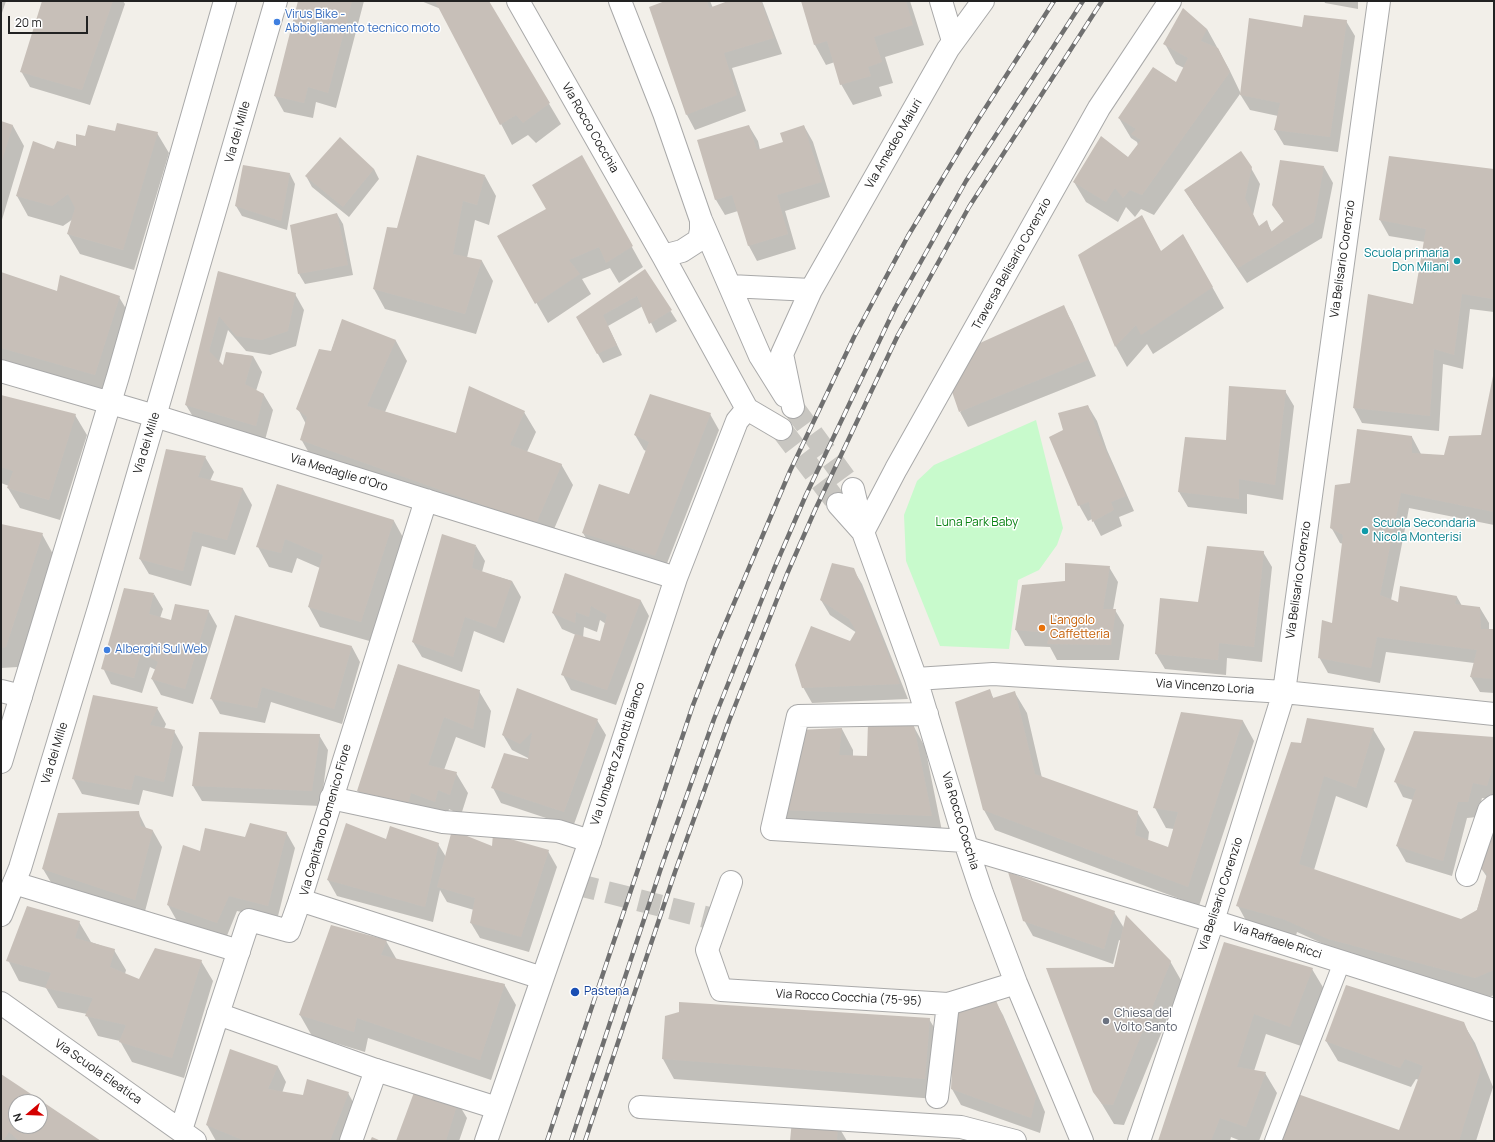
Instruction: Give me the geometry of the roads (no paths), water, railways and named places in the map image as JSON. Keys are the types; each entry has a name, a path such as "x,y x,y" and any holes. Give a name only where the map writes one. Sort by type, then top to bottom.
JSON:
{"street":[{"path":"1,762 11,693 110,402 225,1"},
{"name":"Via dei Mille","path":"1,915 20,868 99,608 276,1"},
{"name":"Via Rocco Cocchia","path":"518,1 663,256 746,409"},
{"path":"620,1 664,114 701,220 730,286 811,290"},
{"path":"940,1 953,41"},
{"name":"Via Amedeo Maiuri","path":"730,286 760,356 793,407 782,354 811,290 948,49 983,1"},
{"name":"Traversa Belisario Corenzio","path":"863,532 896,469 1099,108 1170,1"},
{"name":"Via Belisario Corenzio","path":"1139,1141 1213,921 1284,692 1379,1"},
{"path":"663,256 682,251 699,240 701,220"},
{"name":"Via Medaglie d'Oro","path":"1,371 110,402 676,578"},
{"path":"746,409 781,428"},
{"name":"Via Umberto Zanotti Bianco","path":"486,1141 590,841 676,578 737,421 746,409"},
{"path":"853,489 863,532"},
{"name":"Via Capitano Domenico Fiore","path":"426,500 300,900 542,978"},
{"name":"Via Rocco Cocchia","path":"838,504 863,532 916,679 966,844 1016,983 1082,1141"},
{"name":"Via Vincenzo Loria","path":"916,679 992,674 1284,692 1494,714"},
{"name":"Via Raffaele Ricci","path":"927,714 798,716 772,829 966,844 1494,1010"},
{"path":"331,798 443,822 558,831 590,841"},
{"path":"1467,875 1489,810 1494,806"},
{"name":"Via Rocco Cocchia (75-95)","path":"731,882 707,950 722,990 948,1004 1016,983"},
{"path":"14,884 239,950"},
{"path":"191,1138 218,1014 249,920 289,931 300,900"},
{"name":"Via Scuola Eleatica","path":"1,1003 191,1138"},
{"path":"937,1097 948,1004"},
{"path":"218,1014 376,1070 497,1108"},
{"path":"351,1141 376,1070"},
{"path":"640,1107 961,1127 1015,1141"}],"lane":[{"path":"1273,1141 1342,962"}],"tunnel":[{"path":"793,407 853,489"},
{"path":"781,429 838,504"},
{"path":"575,884 717,920"}],"railway":[{"path":"547,1141 693,705 715,648 790,471 854,337 908,236 977,121 1054,1"},
{"path":"571,1141 661,868 714,719 774,569 806,495 895,308 966,181 1083,1"},
{"path":"585,1141 675,872 729,721 787,574 815,510 898,335 969,207 1102,1"}],"place":[{"name":"Virus Bike - Abbigliamento tecnico moto","path":"277,22"},
{"name":"Scuola primaria Don Milani","path":"1457,261"},
{"name":"Scuola Secondaria Nicola Monterisi","path":"1365,531"},
{"name":"L'angolo Caffetteria","path":"1042,628"},
{"name":"Alberghi Sul Web","path":"107,650"},
{"name":"Pastena","path":"575,992"},
{"name":"Chiesa del Volto Santo","path":"1106,1021"}],"park label":[{"name":"Luna Park Baby","path":"977,523"}]}
